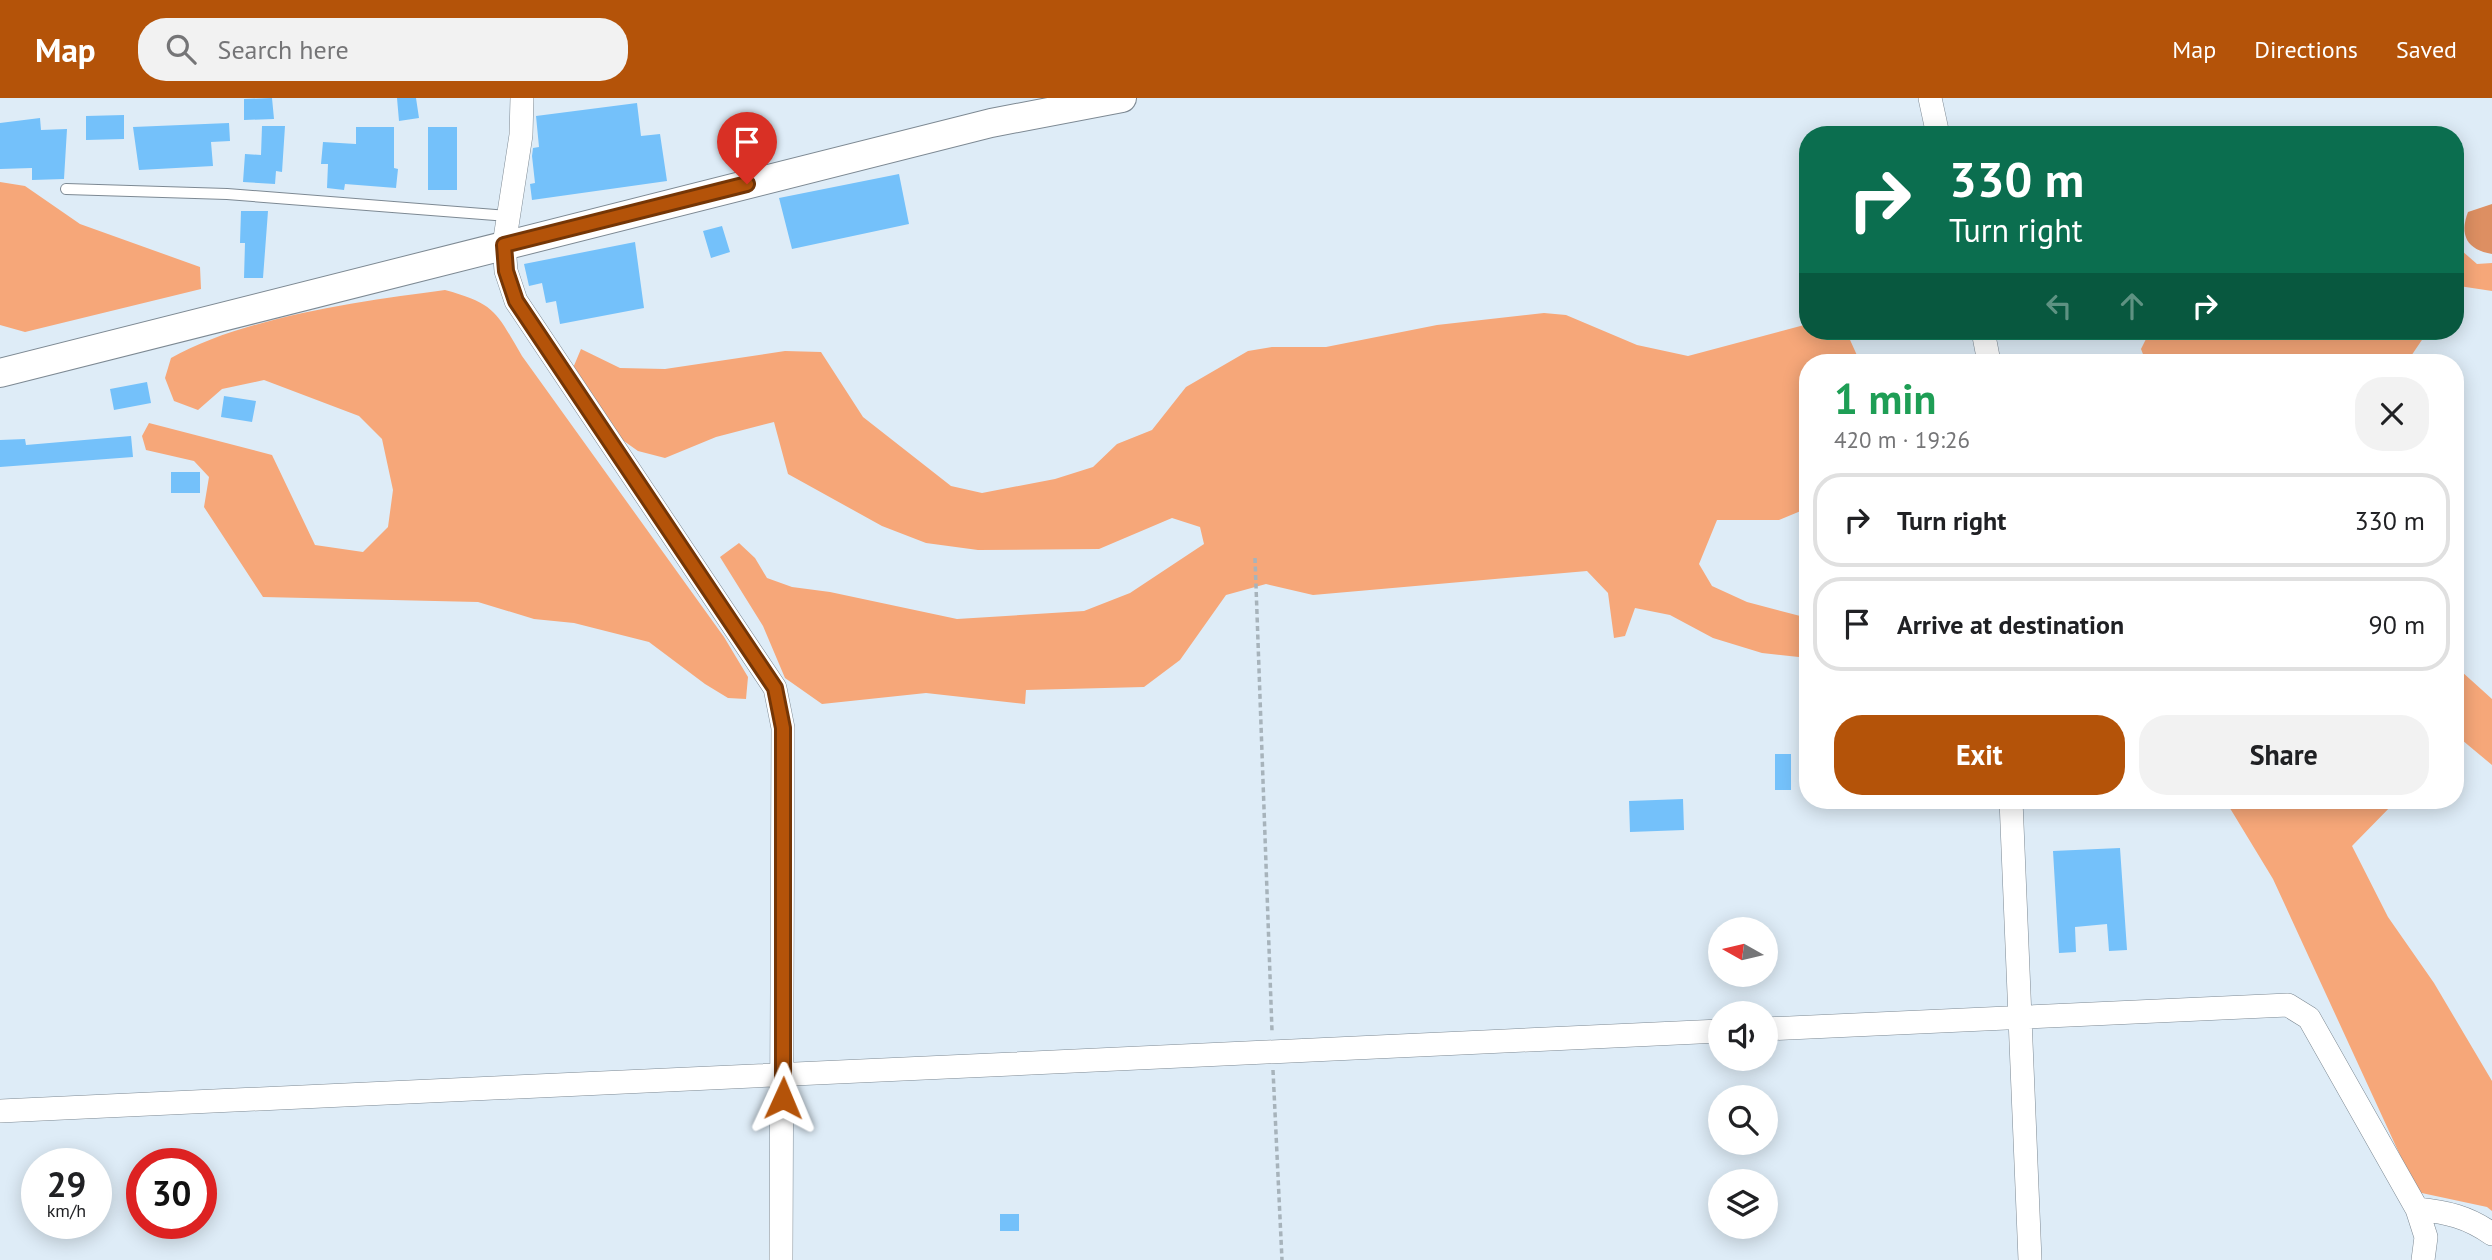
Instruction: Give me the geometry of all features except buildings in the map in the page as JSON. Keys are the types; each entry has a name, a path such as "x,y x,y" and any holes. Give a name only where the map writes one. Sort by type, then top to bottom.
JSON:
{"street":[{"path":"522,98 521,135 504,245 506,271 516,301 775,688 783,728 781,1260"},
{"path":"0,373 991,123 1122,98"},
{"path":"1930,98 1936,126"},
{"path":"2011,809 2030,1260"},
{"path":"1778,1028 2288,1005 2297,1008 2309,1018 2417,1209 2426,1237 2423,1260"},
{"path":"0,1111 1708,1032"},
{"path":"2417,1209 2452,1213 2476,1222 2492,1234"}],"lane":[{"path":"66,189 226,194 508,216"}],"path":[{"path":"1255,558 1282,1260"}],"shaded area":[{"path":"0,182 25,186 80,224 200,267 201,289 25,332 0,325"},
{"path":"2492,204 2492,254 2471,245 2464,228 2468,212"},
{"path":"2464,253 2477,264 2492,263 2492,291 2464,287"},
{"path":"445,290 485,305 500,319 522,356 724,637 748,677 746,699 728,698 649,642 574,623 534,619 478,602 263,597 204,507 209,477 194,461 146,450 142,436 149,423 272,455 315,545 363,552 388,527 393,490 382,439 359,416 264,380 222,389 198,410 174,401 165,378 171,358 200,344 268,321 341,306"},
{"path":"1544,313 1566,315 1637,345 1688,356 1799,326 1799,340 1850,340 1856,354 1799,354 1799,512 1779,520 1717,520 1699,564 1712,586 1747,602 1799,616 1799,657 1762,653 1713,638 1670,615 1635,608 1625,636 1614,638 1608,593 1587,571 1313,595 1266,584 1226,595 1180,660 1144,687 1026,690 1025,704 926,693 822,704 785,678 763,626 720,557 739,543 755,558 767,578 792,587 830,592 957,619 1084,611 1130,593 1204,544 1200,527 1172,518 1099,549 978,550 926,543 882,526 788,474 774,422 716,437 665,458 638,451 621,439 573,368 581,349 620,368 665,369 785,351 821,352 863,417 951,486 982,493 1055,479 1093,467 1117,444 1152,430 1186,387 1248,351 1272,347 1326,347 1437,325"},
{"path":"2146,340 2422,340 2412,354 2143,354 2141,349"},
{"path":"2464,674 2492,699 2492,765 2464,742"},
{"path":"2230,809 2388,809 2352,846 2388,917 2434,983 2492,1081 2492,1211 2487,1207 2417,1192 2273,879"}],"route":[{"path":"747,184 504,245 506,271 516,301 775,688 783,728 783,1098"}]}
